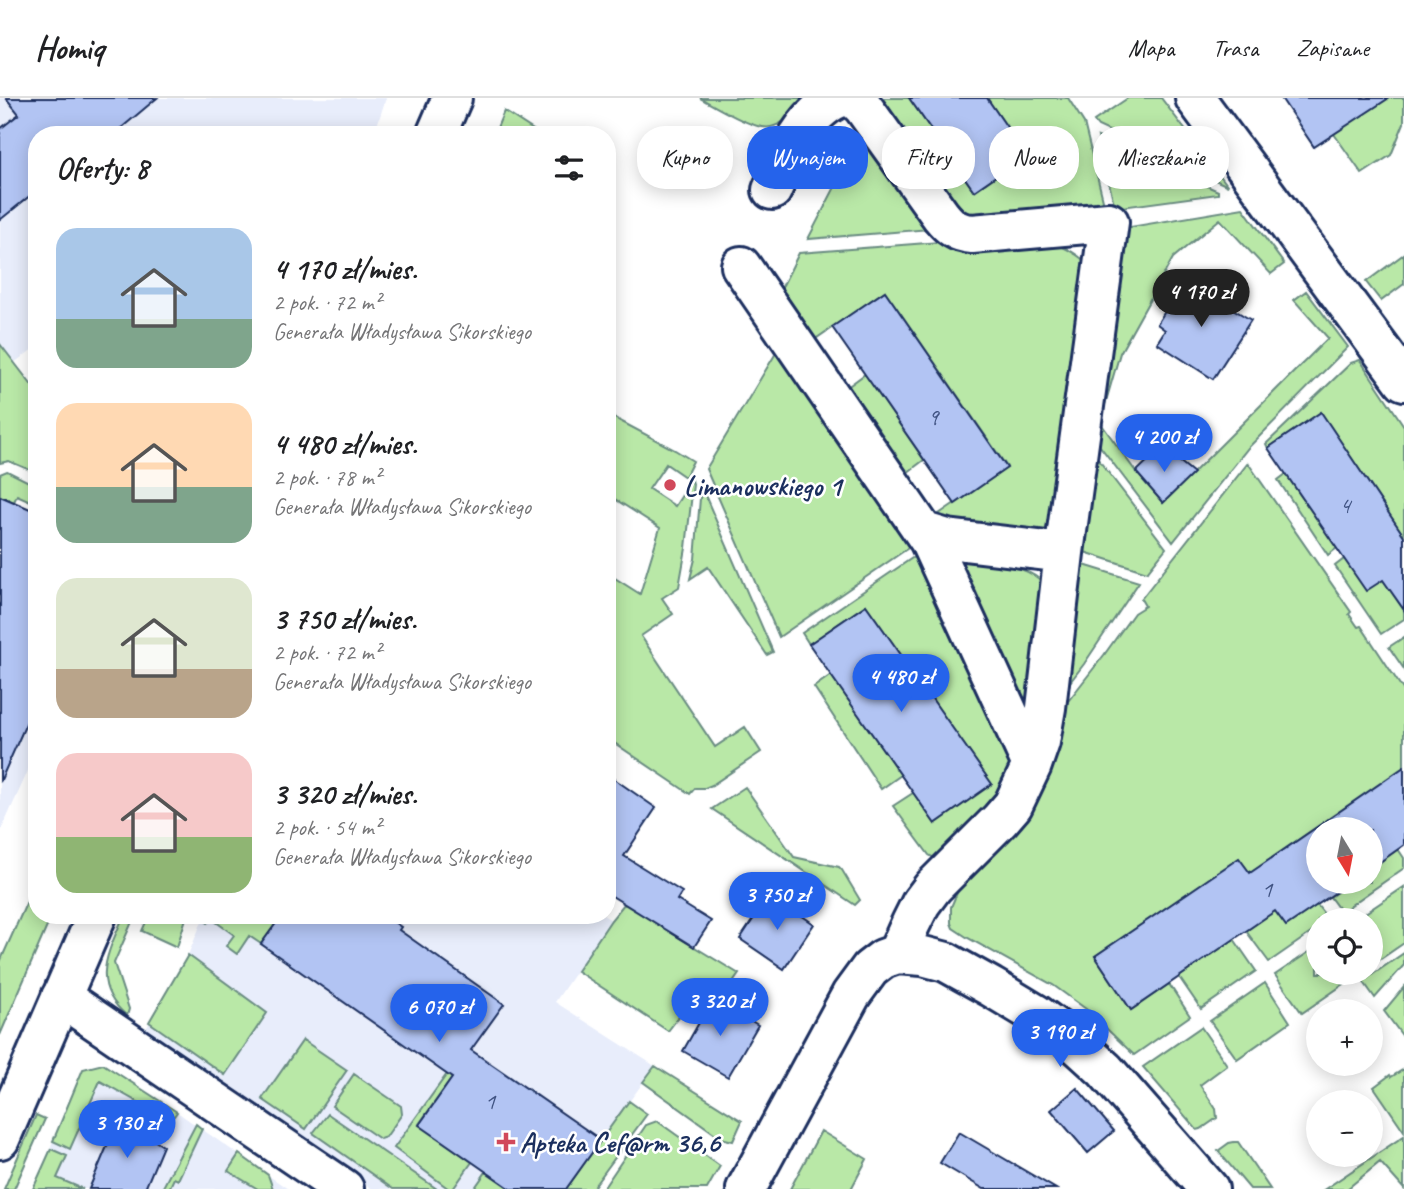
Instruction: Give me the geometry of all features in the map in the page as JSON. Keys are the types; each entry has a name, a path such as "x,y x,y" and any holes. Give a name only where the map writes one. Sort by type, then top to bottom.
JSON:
{"street":[{"path":"440,126 452,98"},
{"path":"772,190 788,151 801,131 828,104 839,98"},
{"path":"850,98 863,107 941,216 955,230 972,234 1109,222 1040,742 1013,805 921,903 897,954"},
{"path":"1195,98 1404,381"},
{"path":"741,266 924,532 1032,765"},
{"path":"924,532 947,539 1064,553"},
{"path":"0,1139 93,924"},
{"path":"746,1189 851,995 870,969 883,959 897,954 923,956 946,962 1025,1007 1073,1041 1105,1070 1209,1189"},
{"path":"61,997 344,1189"}],"shaded area":[{"path":"0,98 386,98 377,126 28,126 28,353 14,363 0,344"},
{"path":"28,719 28,771 0,833 0,782"},
{"path":"201,924 218,924 234,935 249,936 268,924 608,924 555,1002 655,1066 566,1189 511,1189 486,1173 474,1189 372,1189 146,1029 188,955"},
{"path":"103,1064 288,1189 33,1189 83,1069"}],"green space":[{"path":"700,98 811,98 792,115 773,126 755,125"},
{"path":"882,98 909,98 928,126 901,126"},
{"path":"987,98 1068,98 1084,123 1093,159 1093,189 1100,189 1103,200 1101,209 979,220 970,215 945,189 974,191 989,181 989,189 1079,189 1079,126 1006,126"},
{"path":"1128,98 1161,98 1182,126 1098,126 1094,121"},
{"path":"1351,98 1404,98 1404,123 1391,155 1362,174 1334,134"},
{"path":"504,111 527,126 498,126"},
{"path":"868,143 882,162 882,189 902,189 931,229 808,239 834,189 868,189"},
{"path":"1110,189 1218,191 1218,194 1115,208"},
{"path":"1243,208 1284,264 1271,274 1220,219 1173,258 1120,353 1100,422 1136,472 1163,503 1328,338 1294,300 1306,291 1348,347 1248,448 1173,542 1090,433 1118,229"},
{"path":"940,242 1057,245 1085,261 1054,524 1043,531 1019,539 936,516 1007,467 885,291 814,340 780,291 799,253"},
{"path":"1404,254 1404,284 1381,301 1366,282"},
{"path":"0,344 28,380 28,469 9,461 0,463"},
{"path":"779,348 914,544 779,637 706,469"},
{"path":"1360,360 1404,426 1404,536 1321,413 1268,448 1266,444 1351,363"},
{"path":"865,374 924,460 904,475 846,388"},
{"path":"616,419 693,461 685,477 666,464 649,489 675,506 692,480 693,484 679,587 662,598 673,614 641,636 715,747 745,727 761,752 712,785 695,788 690,794 616,744 616,579 640,594 660,528 616,500"},
{"path":"1088,446 1166,548 1147,572 1075,549"},
{"path":"1248,463 1404,691 1404,768 1332,817 1306,817 1306,835 1250,873 1239,858 1095,956 1131,1010 1169,984 1190,1016 1134,1055 1086,1009 1053,985 953,928 951,907 962,881 1055,718 1134,613 1145,606 1141,599"},
{"path":"7,471 28,482 28,500 17,495 14,502 0,496 0,474"},
{"path":"1286,474 1337,548 1328,555 1278,480"},
{"path":"701,486 773,652 767,655 708,567 690,579 695,559"},
{"path":"921,552 1019,766 1011,785 936,859 929,855 893,806 913,793 991,784 866,605 809,644 802,633"},
{"path":"959,556 1013,566 1042,581 1032,727 955,560"},
{"path":"1344,559 1383,580 1404,610 1404,619 1381,634 1335,566"},
{"path":"1074,562 1139,582 1057,699"},
{"path":"1404,637 1404,669 1389,647"},
{"path":"831,675 901,775 881,789 814,687"},
{"path":"745,787 794,857 839,867 842,870 860,900 855,905 712,809"},
{"path":"1398,849 1404,858 1404,868 1383,883 1383,860"},
{"path":"1404,887 1404,943 1383,957 1383,908 1373,908"},
{"path":"1334,894 1367,894 1347,908 1338,908 1330,897"},
{"path":"28,899 28,924 48,924 0,1035 0,962"},
{"path":"624,904 739,974 716,1007 697,993 668,1031 577,971 608,924 616,924 616,914"},
{"path":"1275,911 1286,926 1306,912 1306,936 1269,962 1246,931"},
{"path":"120,924 131,924 114,963 129,1009 127,1016 115,1004 105,980 105,968"},
{"path":"145,924 184,924 177,947 142,931"},
{"path":"219,924 275,924 261,944 249,936 237,954 226,946 234,935"},
{"path":"1234,939 1256,971 1201,1009 1179,977"},
{"path":"1404,953 1404,965 1375,998 1366,985 1383,985 1383,967"},
{"path":"1306,954 1306,985 1343,985 1322,999 1306,999 1306,1010 1302,1013 1275,975"},
{"path":"188,955 267,1013 225,1075 149,1022"},
{"path":"1265,983 1290,1022 1237,1059 1210,1021"},
{"path":"1404,987 1404,1038 1384,1011"},
{"path":"1201,1027 1227,1065 1200,1085 1216,1109 1217,1118 1197,1130 1143,1067"},
{"path":"303,1040 347,1070 306,1129 262,1099"},
{"path":"103,1064 177,1112 166,1118 100,1081 70,1149 53,1141 83,1069"},
{"path":"655,1066 742,1121 733,1141 721,1138 643,1082"},
{"path":"1404,1069 1404,1131 1383,1100 1383,1090 1376,1090 1374,1087 1390,1075 1391,1077"},
{"path":"354,1074 401,1106 402,1114 386,1137 380,1139 332,1106"},
{"path":"447,1074 452,1078 419,1124 472,1162 453,1189 449,1189 394,1148"},
{"path":"629,1101 647,1114 592,1189 566,1189"},
{"path":"328,1114 437,1189 393,1189 313,1133"},
{"path":"36,1115 45,1119 14,1189 4,1189"},
{"path":"657,1121 720,1166 707,1189 603,1189 646,1125"},
{"path":"196,1124 202,1129 178,1180 174,1178 169,1189 162,1189"},
{"path":"821,1131 867,1159 851,1189 790,1189"},
{"path":"1404,1136 1404,1189 1383,1165 1383,1150"},
{"path":"1238,1142 1270,1189 1250,1189 1218,1151 1229,1143"},
{"path":"51,1149 67,1156 57,1178 83,1189 33,1189"},
{"path":"239,1154 268,1175 273,1189 258,1189 228,1171"},
{"path":"1358,1167 1374,1167 1347,1189 1325,1189"},
{"path":"486,1172 511,1189 474,1189"}],"building":[{"path":"6,98 157,98 124,126 28,126 28,197 0,220 0,129 19,114"},
{"path":"909,98 987,98 1006,126 989,126 989,181 974,191 973,189 975,189 975,126 929,126"},
{"path":"1281,98 1389,98 1314,147"},
{"path":"1185,280 1251,320 1213,379 1157,343 1165,330 1157,324"},
{"path":"885,291 1007,468 955,504 832,327"},
{"path":"1321,412 1404,536 1404,610 1383,580 1366,591 1268,448"},
{"path":"1162,447 1194,473 1163,503 1136,472"},
{"path":"0,496 28,508 28,719 0,782"},
{"path":"866,605 992,784 935,824 809,644"},
{"path":"1404,767 1404,845 1383,860 1383,817 1331,817"},
{"path":"616,780 656,808 624,856 682,892 677,900 711,921 694,947 616,899"},
{"path":"1306,834 1306,894 1333,894 1313,908 1306,908 1306,912 1286,926 1275,911 1131,1010 1095,956 1239,858 1250,873"},
{"path":"770,894 814,924 784,969 740,939"},
{"path":"275,924 397,924 401,927 399,930 504,1004 471,1050 601,1140 566,1189 511,1189 419,1125 452,1078 261,944"},
{"path":"713,998 758,1025 728,1077 683,1051"},
{"path":"1077,1088 1114,1131 1088,1153 1051,1110"},
{"path":"119,1118 163,1146 145,1189 89,1189"},
{"path":"959,1132 1056,1189 984,1189 940,1163"}],"place":[{"name":"Limanowskiego 1","path":"670,485"},
{"name":"Apteka Cef@rm 36,6","path":"506,1142"}]}
